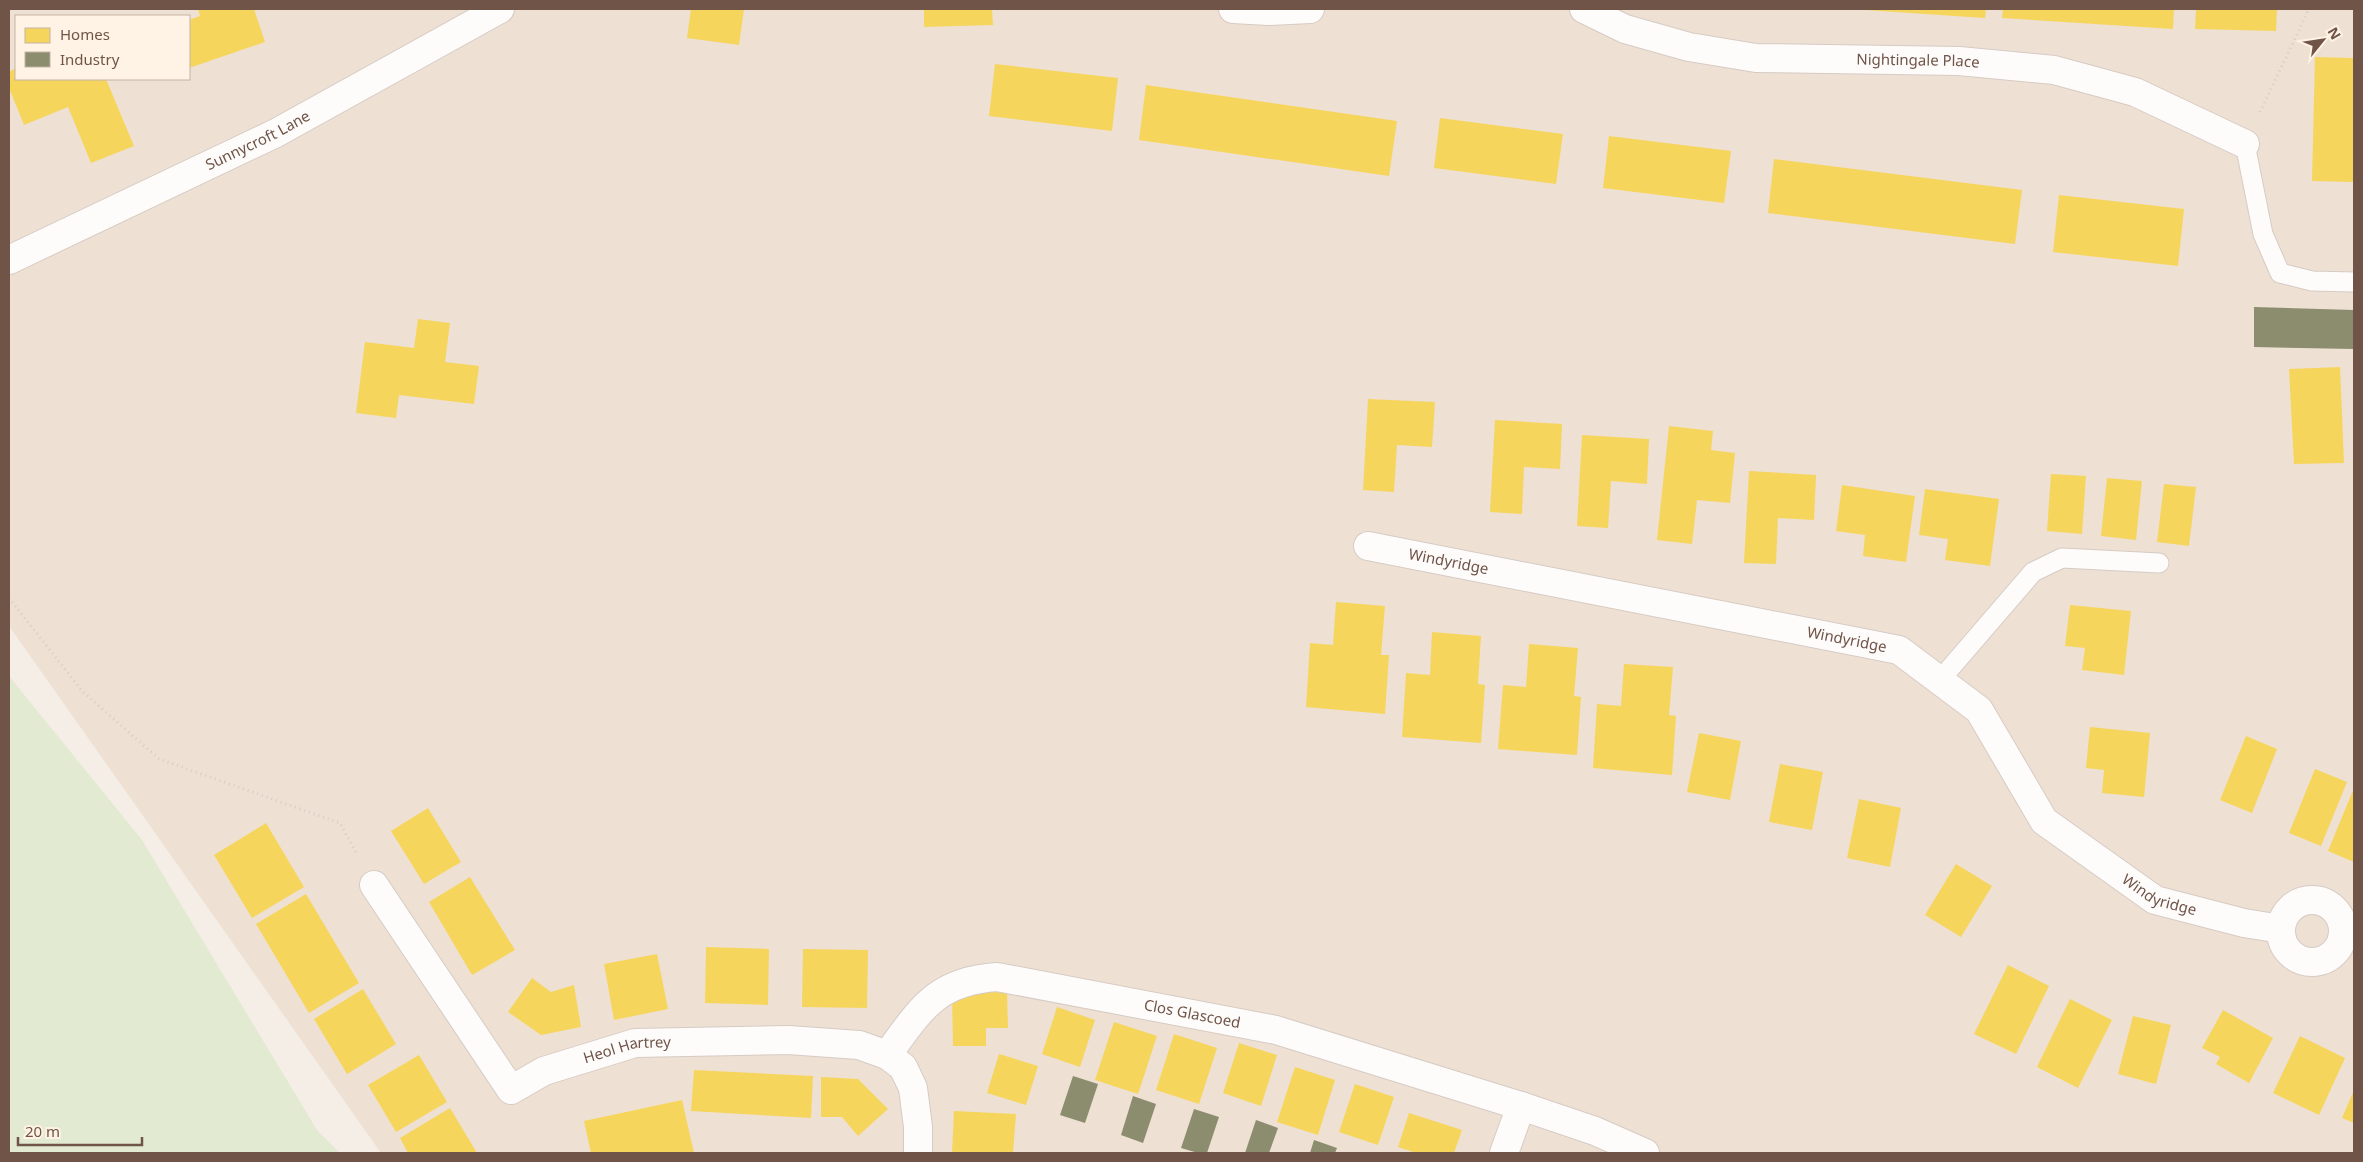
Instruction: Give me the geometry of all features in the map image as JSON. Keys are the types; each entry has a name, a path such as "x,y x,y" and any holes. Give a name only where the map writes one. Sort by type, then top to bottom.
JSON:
{"street":[{"name":"Sunnycroft Lane","path":"9,260 276,133 500,9"},
{"path":"1233,9 1269,12 1310,9"},
{"name":"Nightingale Place","path":"1584,9 1625,29 1689,47 1756,58 1959,61 2054,70 2135,92 2245,144"},
{"name":"Windyridge","path":"1368,546 1899,650 1979,710 2044,821 2154,900 2244,923 2281,929"},
{"name":"Heol Hartrey","path":"374,885 511,1090 544,1071 635,1043 788,1040 860,1045 887,1055 902,1067 913,1088 918,1127 918,1153"},
{"path":"2313,899 2325,902 2335,910 2342,920 2347,950 2333,954 2323,960 2311,962 2299,959 2289,952 2283,941 2281,929 2284,917 2291,908 2301,901 2313,899"},
{"name":"Clos Glascoed","path":"887,1055 922,1006 941,992 960,982 997,977 1276,1030 1521,1106 1595,1131 1645,1153"},
{"path":"1504,1153 1521,1106"}],"lane":[{"path":"2245,144 2253,194 2263,234 2280,272 2312,281 2354,282"},
{"path":"1940,680 2033,572 2062,558 2159,563"}],"path":[{"path":"2245,144 2309,9"},
{"path":"9,598 82,690 159,758 340,823 374,885"}],"shaded area":[{"path":"9,9 2354,9 2354,1153 381,1153 9,626"}],"green space":[{"path":"9,676 142,840 317,1130 340,1153 9,1153"}],"building: Homes":[{"path":"198,9 254,9 265,42 190,68 190,20 200,16"},
{"path":"691,9 744,9 739,45 687,38"},
{"path":"924,9 992,9 993,25 924,27"},
{"path":"1850,9 1986,9 1985,18"},
{"path":"2003,9 2174,9 2173,29 2002,18"},
{"path":"2196,9 2277,9 2276,31 2195,29"},
{"path":"2315,57 2354,58 2354,182 2312,181"},
{"path":"995,64 1118,78 1112,131 989,116"},
{"path":"15,69 15,80 106,80 134,146 91,163 68,107 24,125 9,88 9,72"},
{"path":"1146,85 1397,121 1389,176 1139,140"},
{"path":"1440,118 1563,134 1556,184 1434,168"},
{"path":"1609,136 1731,151 1724,203 1603,188"},
{"path":"1774,159 2022,190 2015,244 1768,213"},
{"path":"2059,195 2184,209 2178,266 2053,252"},
{"path":"418,319 450,323 445,362 479,366 474,404 399,395 396,418 356,413 365,342 414,348"},
{"path":"2340,367 2344,463 2294,464 2289,369"},
{"path":"1368,399 1435,402 1432,447 1397,445 1394,492 1363,490"},
{"path":"1495,420 1562,424 1560,469 1524,467 1522,514 1490,512"},
{"path":"1669,426 1713,431 1711,450 1735,453 1730,503 1697,500 1692,544 1657,540"},
{"path":"1582,435 1649,439 1647,484 1611,481 1608,528 1577,526"},
{"path":"1749,471 1816,475 1814,520 1778,518 1776,564 1744,563"},
{"path":"2051,474 2086,476 2082,534 2047,531"},
{"path":"2107,478 2142,481 2136,540 2101,536"},
{"path":"2164,484 2196,487 2189,546 2157,542"},
{"path":"1842,485 1915,496 1906,562 1863,556 1865,535 1836,531"},
{"path":"1925,489 1999,499 1990,566 1945,560 1948,539 1919,535"},
{"path":"1336,602 1385,606 1381,655 1389,655 1385,714 1306,707 1310,643 1333,645"},
{"path":"2070,605 2131,611 2124,675 2082,670 2085,648 2065,646"},
{"path":"1432,632 1481,636 1478,684 1485,685 1481,743 1402,737 1406,673 1430,675"},
{"path":"1529,644 1578,648 1574,696 1581,697 1577,755 1498,749 1503,685 1526,687"},
{"path":"1624,664 1673,667 1669,715 1676,716 1672,775 1593,768 1597,704 1621,706"},
{"path":"2090,727 2150,733 2144,797 2102,793 2104,770 2086,768"},
{"path":"1699,733 1741,741 1730,800 1687,792"},
{"path":"2246,736 2277,749 2252,813 2220,800"},
{"path":"1780,764 1823,772 1812,830 1769,822"},
{"path":"2315,769 2347,782 2321,846 2289,833"},
{"path":"2354,788 2354,862 2328,851"},
{"path":"1859,799 1901,808 1890,867 1847,858"},
{"path":"428,808 461,862 424,884 391,831"},
{"path":"266,823 304,887 252,918 214,855"},
{"path":"1956,864 1992,886 1961,937 1925,915"},
{"path":"470,877 515,950 472,975 429,902"},
{"path":"306,894 359,983 309,1013 256,924"},
{"path":"706,947 769,949 768,1005 705,1003"},
{"path":"803,949 868,950 867,1008 802,1007"},
{"path":"657,954 668,1009 614,1020 604,964"},
{"path":"2008,965 2049,986 2016,1054 1974,1034"},
{"path":"532,978 551,992 574,985 581,1027 541,1035 508,1012"},
{"path":"363,989 396,1044 347,1074 314,1019"},
{"path":"1007,991 1008,1028 986,1028 986,1046 953,1046 952,992"},
{"path":"2070,999 2112,1020 2078,1088 2037,1067"},
{"path":"1057,1007 1095,1020 1080,1067 1042,1054"},
{"path":"2223,1010 2273,1038 2249,1083 2216,1064 2220,1057 2202,1048"},
{"path":"2133,1016 2171,1025 2156,1084 2118,1074"},
{"path":"1114,1022 1157,1036 1138,1094 1095,1080"},
{"path":"1174,1034 1217,1048 1199,1104 1156,1090"},
{"path":"2300,1036 2345,1058 2319,1115 2273,1093"},
{"path":"1239,1043 1277,1055 1261,1106 1223,1093"},
{"path":"999,1054 1038,1066 1026,1105 987,1093"},
{"path":"419,1055 447,1102 396,1132 368,1085"},
{"path":"1295,1067 1335,1080 1318,1135 1277,1122"},
{"path":"694,1070 813,1076 811,1118 691,1111"},
{"path":"821,1077 858,1079 888,1109 858,1136 842,1117 821,1117"},
{"path":"1355,1084 1394,1097 1378,1145 1339,1132"},
{"path":"2354,1090 2354,1123 2342,1118"},
{"path":"682,1100 694,1153 591,1153 584,1121"},
{"path":"450,1108 477,1153 408,1153 400,1138"},
{"path":"954,1111 1016,1114 1013,1153 952,1153"},
{"path":"1409,1113 1462,1130 1454,1153 1416,1153 1398,1147"}],"building: Industry":[{"path":"2254,307 2354,310 2354,349 2254,347"},
{"path":"1073,1076 1098,1084 1085,1123 1060,1115"},
{"path":"1133,1096 1156,1104 1143,1143 1121,1135"},
{"path":"1194,1109 1219,1117 1207,1153 1198,1153 1181,1148"},
{"path":"1256,1120 1278,1128 1269,1153 1245,1153"},
{"path":"1314,1140 1337,1148 1335,1153 1310,1153"}]}
